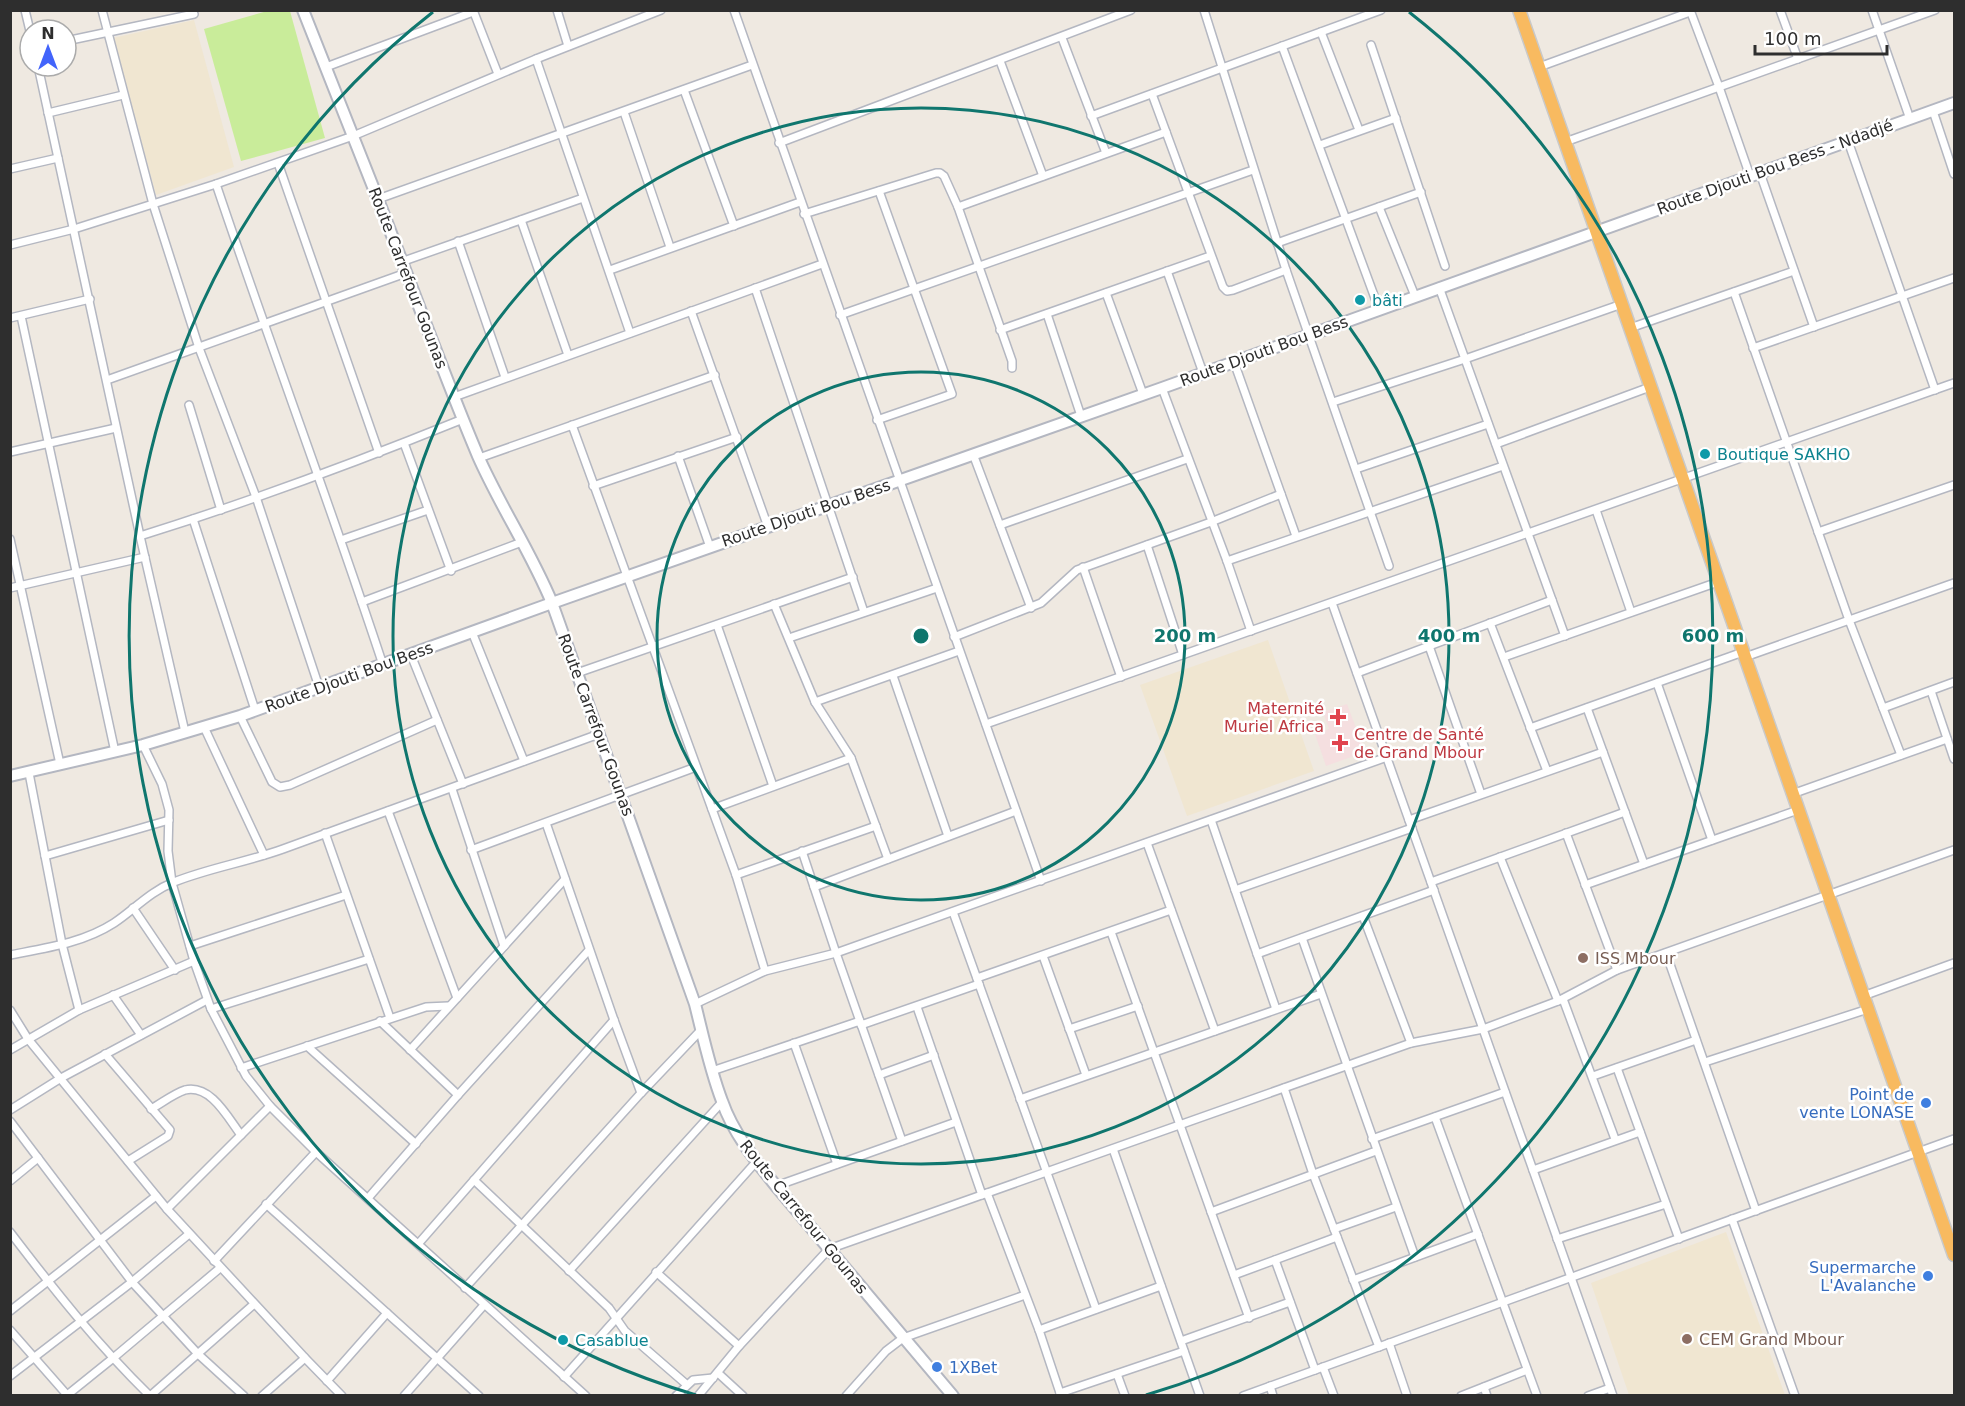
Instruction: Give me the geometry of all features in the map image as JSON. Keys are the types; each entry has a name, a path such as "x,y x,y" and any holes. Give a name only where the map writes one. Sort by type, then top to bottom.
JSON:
{"highway":[{"path":"1518,10 1954,1255"}],"main road":[{"name":"Route Carrefour Gounas","path":"303,10 479,458 540,575 552,603 694,1004 722,1102 737,1134 756,1162 953,1395"},
{"name":"Route Djouti Bou Bess - Ndadjé","path":"1596,232 1954,103"},
{"name":"Route Djouti Bou Bess","path":"10,776 143,745 240,716 1596,232"}],"street":[{"path":"102,10 153,204 200,348 256,497 319,687"},
{"path":"165,10 167,19"},
{"path":"557,10 568,46"},
{"path":"640,10 642,19"},
{"path":"10,245 74,230 353,136 498,74 661,10"},
{"path":"734,10 804,214 1041,880"},
{"path":"779,143 1062,38 1116,13 1131,10"},
{"path":"1204,10 1286,270 1389,566"},
{"path":"1091,116 1321,32 1363,13 1381,10"},
{"path":"1780,10 1798,59"},
{"path":"1872,10 1910,119"},
{"path":"1565,142 1935,10"},
{"path":"326,67 473,11 498,74"},
{"path":"1539,67 1690,11 1794,271 1814,327"},
{"path":"78,38 194,14"},
{"path":"1321,32 1359,130"},
{"path":"1062,38 1106,153"},
{"path":"1371,45 1445,266"},
{"path":"1282,46 1379,309"},
{"path":"536,59 630,333"},
{"path":"1000,61 1043,176"},
{"path":"378,198 752,65"},
{"path":"41,78 116,428 185,732"},
{"path":"684,90 734,226"},
{"path":"1152,94 1223,287 1227,291 1233,290 1286,270"},
{"path":"48,113 123,95"},
{"path":"1933,111 1954,174"},
{"path":"624,112 670,248"},
{"path":"1320,145 1396,118"},
{"path":"958,207 1166,132"},
{"path":"1848,141 1935,390"},
{"path":"10,169 58,158"},
{"path":"278,163 379,453"},
{"path":"840,315 1253,170"},
{"path":"804,214 940,173 944,176 958,207 1012,361 1012,368"},
{"path":"216,184 263,325 319,474 382,665"},
{"path":"877,420 952,393 879,191"},
{"path":"1278,243 1421,192"},
{"path":"401,262 583,198"},
{"path":"610,270 800,202"},
{"path":"1379,207 1414,296"},
{"path":"521,220 568,355"},
{"path":"458,241 505,377"},
{"path":"1000,330 1210,256"},
{"path":"454,397 822,264"},
{"path":"1167,271 1203,373"},
{"path":"1630,328 1794,271"},
{"path":"107,380 406,273"},
{"path":"1753,348 1954,278"},
{"path":"1440,287 1565,636"},
{"path":"755,288 864,612"},
{"path":"1734,292 1849,620 1901,755"},
{"path":"1106,293 1143,394"},
{"path":"10,318 90,299"},
{"path":"1333,402 1622,304"},
{"path":"691,311 768,527"},
{"path":"1047,314 1081,416"},
{"path":"21,316 115,752"},
{"path":"1234,362 1296,536"},
{"path":"479,458 715,375"},
{"path":"986,724 1954,383"},
{"path":"1496,444 1650,387"},
{"path":"1162,388 1251,631"},
{"path":"189,405 221,510"},
{"path":"140,536 221,510 379,453 463,419"},
{"path":"1356,469 1488,424"},
{"path":"572,425 736,875 765,971"},
{"path":"10,452 116,428"},
{"path":"593,486 736,437"},
{"path":"404,443 451,571"},
{"path":"973,454 1031,608"},
{"path":"678,456 710,547"},
{"path":"1000,525 1187,459"},
{"path":"1227,561 1503,466"},
{"path":"1818,532 1954,485"},
{"path":"954,637 1041,603 1071,573 1083,567 1211,522 1281,494"},
{"path":"341,540 428,510"},
{"path":"1596,510 1631,612"},
{"path":"193,519 255,710"},
{"path":"10,539 60,764"},
{"path":"362,602 451,571 522,542"},
{"path":"1147,544 1183,655"},
{"path":"10,588 146,557"},
{"path":"1083,567 1121,677"},
{"path":"577,672 853,577"},
{"path":"1504,657 1718,582"},
{"path":"1530,728 1954,583"},
{"path":"789,639 937,588"},
{"path":"1357,672 1552,600"},
{"path":"1332,603 1611,1392 1588,1395"},
{"path":"774,604 815,702 851,758 888,859"},
{"path":"1490,623 1547,771"},
{"path":"717,625 773,786"},
{"path":"472,632 524,761"},
{"path":"1429,646 1481,795"},
{"path":"815,702 959,651"},
{"path":"411,655 463,784"},
{"path":"893,676 948,836"},
{"path":"1883,708 1954,682"},
{"path":"1657,683 1712,840"},
{"path":"1931,691 1954,759"},
{"path":"1587,708 1644,864"},
{"path":"240,716 272,782 280,787 290,785 437,720"},
{"path":"204,727 264,855"},
{"path":"10,955 62,944 97,932 114,923 141,900 172,883 198,873 264,855 599,734"},
{"path":"1792,794 1947,739"},
{"path":"143,745 162,784 169,810 168,851 172,883 194,961 211,1009 242,1068 270,1106 316,1152 369,1197 465,1288 585,1395"},
{"path":"1409,820 1603,752"},
{"path":"694,1004 765,971 836,953 1387,757"},
{"path":"712,809 851,758"},
{"path":"471,850 696,767"},
{"path":"29,773 62,944 80,1010"},
{"path":"452,789 504,946"},
{"path":"1585,885 1798,810"},
{"path":"388,811 457,998"},
{"path":"814,887 1016,811"},
{"path":"1257,954 1363,916 1500,857 1625,812"},
{"path":"45,856 169,820"},
{"path":"1211,820 1276,1009"},
{"path":"546,823 641,1093"},
{"path":"736,875 876,826"},
{"path":"1235,890 1412,828"},
{"path":"325,833 390,1018"},
{"path":"1566,833 1617,970"},
{"path":"1147,843 1215,1031"},
{"path":"698,1395 829,1249 1411,1043 1483,1029 1561,1000 1617,970 1954,850"},
{"path":"802,851 902,1141"},
{"path":"1500,857 1593,1076 1616,1139"},
{"path":"410,1050 565,879"},
{"path":"190,946 346,895"},
{"path":"133,908 175,970"},
{"path":"712,1071 794,1043 917,1007 1043,956 1171,910"},
{"path":"954,912 1096,1309"},
{"path":"1363,916 1411,1043"},
{"path":"1111,932 1249,1318"},
{"path":"1302,938 1415,1257"},
{"path":"369,1197 590,950"},
{"path":"1666,953 1756,1211"},
{"path":"1043,956 1086,1075"},
{"path":"211,1009 369,959"},
{"path":"10,1050 80,1010 194,961"},
{"path":"1863,996 1954,963"},
{"path":"1020,1099 1321,994"},
{"path":"113,995 141,1035"},
{"path":"10,1110 60,1078 207,1000"},
{"path":"242,1068 380,1021 434,1005 448,1006"},
{"path":"1069,1029 1138,1006"},
{"path":"917,1007 956,1122 1039,1330 1061,1394 1184,1351"},
{"path":"1705,1062 1868,1009"},
{"path":"10,1010 28,1039 167,1209 220,1268 342,1395"},
{"path":"418,1243 614,1020"},
{"path":"380,1021 458,1095"},
{"path":"465,1288 520,1225 701,1030"},
{"path":"1593,1076 1696,1040"},
{"path":"794,1043 837,1164"},
{"path":"307,1046 416,1144"},
{"path":"105,1054 170,1130 170,1134 128,1161"},
{"path":"879,1075 934,1055"},
{"path":"1617,1068 1679,1239"},
{"path":"1284,1088 1313,1174 1379,1347"},
{"path":"152,1109 185,1090 198,1089 212,1098 242,1135"},
{"path":"1372,1139 1505,1092"},
{"path":"568,1271 722,1102"},
{"path":"167,1209 270,1106"},
{"path":"1435,1117 1537,1395"},
{"path":"10,1121 132,1282 198,1354 244,1395"},
{"path":"776,1186 956,1122"},
{"path":"1533,1170 1640,1132"},
{"path":"1244,1395 1954,1139"},
{"path":"1113,1149 1200,1395"},
{"path":"1211,1212 1376,1151"},
{"path":"214,1261 316,1152"},
{"path":"10,1181 38,1158"},
{"path":"564,1377 756,1162"},
{"path":"474,1180 616,1317 625,1331 686,1384"},
{"path":"10,1311 156,1196"},
{"path":"266,1204 479,1395"},
{"path":"1557,1239 1666,1204"},
{"path":"1334,1229 1396,1207"},
{"path":"1732,1219 1795,1395"},
{"path":"10,1232 112,1359 150,1395 254,1304"},
{"path":"10,1376 132,1282 189,1234"},
{"path":"1353,1280 1478,1234"},
{"path":"1234,1275 1337,1237"},
{"path":"1275,1260 1315,1370"},
{"path":"10,1330 67,1395 220,1268"},
{"path":"656,1272 739,1347"},
{"path":"1039,1330 1161,1286"},
{"path":"846,1395 886,1351 903,1338 1025,1295"},
{"path":"1181,1341 1290,1302"},
{"path":"404,1395 484,1305"},
{"path":"327,1381 387,1313"},
{"path":"1389,1343 1407,1395"},
{"path":"262,1395 305,1358"},
{"path":"1323,1367 1334,1395"},
{"path":"1461,1395 1527,1370"},
{"path":"1117,1374 1125,1395"},
{"path":"676,1395 686,1384 699,1378 716,1375 743,1395"},
{"path":"1270,1386 1273,1395"},
{"path":"1484,1387 1487,1395"}],"shaded area":[{"path":"194,20 234,167 156,195 113,38"},
{"path":"1268,640 1314,771 1187,816 1140,685"},
{"name":"Centre de Santé de Grand Mbour","path":"1347,704 1365,752 1326,766 1315,734 1329,729 1323,712"},
{"name":"CEM Grand Mbour","path":"1726,1232 1785,1395 1629,1395 1591,1283"}],"green space":[{"path":"271,10 290,11 325,138 241,161 204,29"}],"place":[{"name":"bâti","path":"1360,300"},
{"name":"Boutique SAKHO","path":"1705,454"},
{"name":"Maternité Muriel Africa","path":"1338,717"},
{"name":"Centre de Santé de Grand Mbour","path":"1340,743"},
{"name":"ISS Mbour","path":"1583,958"},
{"name":"Point de vente LONASE","path":"1926,1103"},
{"name":"Supermarche L'Avalanche","path":"1928,1276"},
{"name":"CEM Grand Mbour","path":"1687,1339"},
{"name":"Casablue","path":"563,1340"},
{"name":"1XBet","path":"937,1367"}]}
